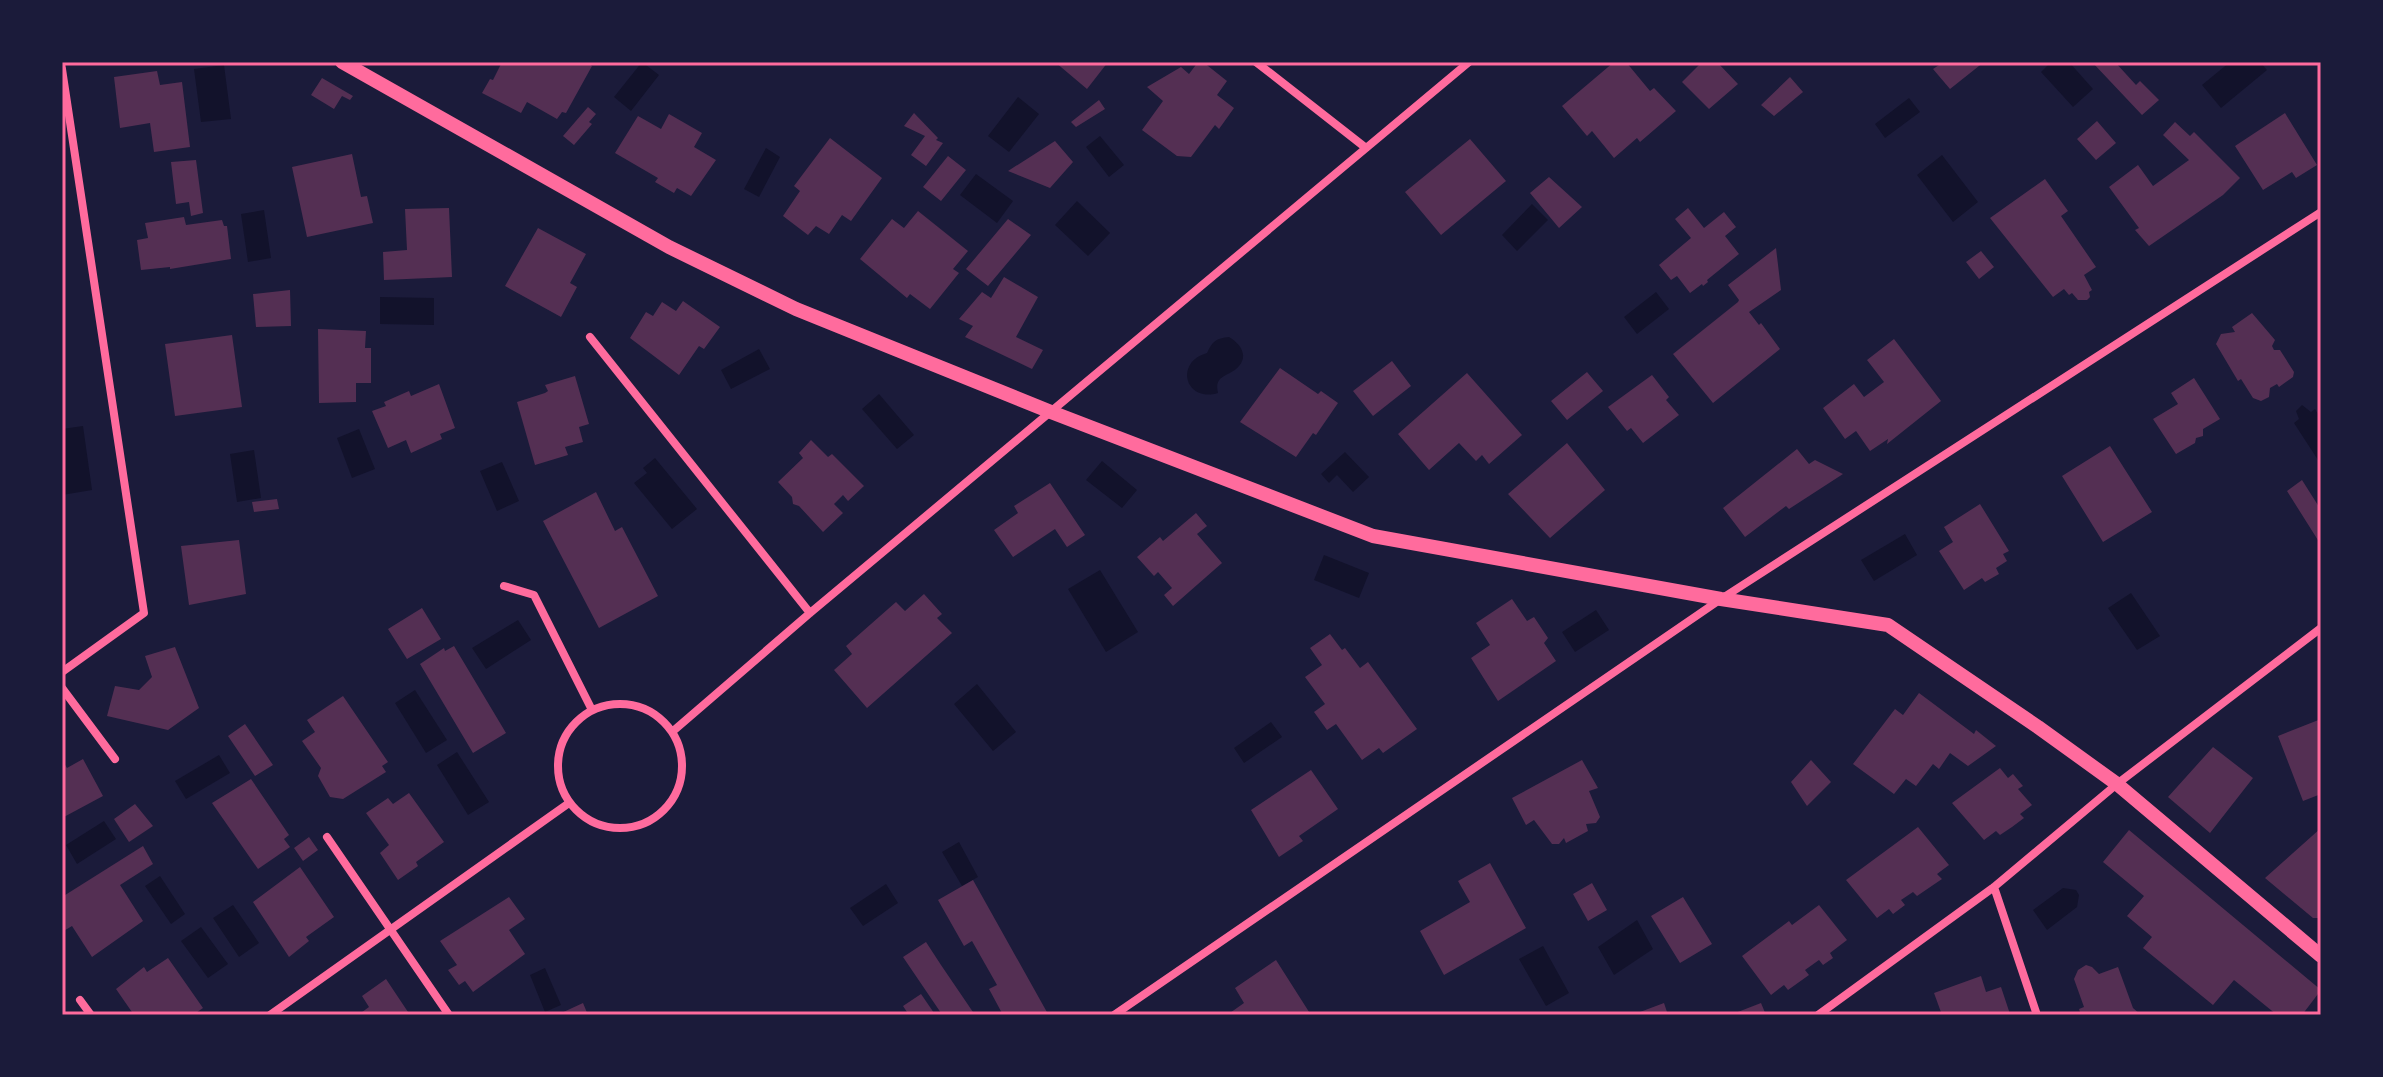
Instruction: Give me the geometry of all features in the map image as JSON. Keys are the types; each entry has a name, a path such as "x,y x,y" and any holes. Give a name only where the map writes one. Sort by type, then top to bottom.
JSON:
{"street":[{"path":"342,62 669,247 796,309 1051,412 1373,536 1721,599 1888,625 2117,784 2321,956"},
{"path":"1256,62 1366,148"},
{"path":"672,732 1469,62"},
{"path":"62,69 144,613 62,672"},
{"path":"1114,1015 1721,599 2321,212"},
{"path":"590,337 810,613"},
{"path":"504,586 534,595 592,710"},
{"path":"1818,1015 1994,887 2117,784 2321,628"},
{"path":"62,688 115,759"},
{"path":"609,704 636,706 660,718 672,732 681,752 682,773 676,794 664,811 646,823 625,829 604,827 585,818 569,803 559,784 557,762 563,741 575,723 592,710 609,704"},
{"path":"270,1015 569,803"},
{"path":"327,837 449,1015"},
{"path":"1994,887 2037,1015"},
{"path":"80,1000 91,1015"}],"shaded area":[{"path":"642,62 659,75 631,111 614,97"},
{"path":"2051,62 2069,62 2093,89 2073,107 2041,72"},
{"path":"2230,62 2260,62 2267,70 2221,108 2202,85"},
{"path":"224,65 231,119 201,122 194,69"},
{"path":"1018,97 1039,114 1009,152 988,136"},
{"path":"1909,98 1920,112 1885,138 1875,124"},
{"path":"1100,136 1124,165 1109,177 1086,147"},
{"path":"766,148 780,157 759,197 744,189"},
{"path":"1942,155 1978,202 1953,222 1917,175"},
{"path":"976,174 1013,201 997,223 960,195"},
{"path":"1077,201 1110,233 1088,256 1055,225"},
{"path":"1532,204 1548,220 1517,251 1502,235"},
{"path":"264,210 271,258 248,262 241,214"},
{"path":"1656,292 1669,309 1637,334 1624,317"},
{"path":"380,297 434,298 434,325 380,324"},
{"path":"1229,337 1242,351 1240,364 1219,380 1218,393 1207,395 1198,392 1188,380 1190,364 1207,353 1215,341"},
{"path":"759,349 770,369 731,389 721,370"},
{"path":"879,394 914,435 897,449 862,409"},
{"path":"2302,405 2311,412 2315,409 2321,419 2321,458 2318,460 2294,423 2299,419 2296,411"},
{"path":"83,426 92,490 62,495 62,429"},
{"path":"359,429 375,469 352,478 337,438"},
{"path":"254,450 261,498 237,502 230,454"},
{"path":"1345,452 1369,477 1353,492 1337,475 1329,483 1321,474"},
{"path":"655,458 697,509 672,529 634,483 647,473 643,468"},
{"path":"1102,461 1137,490 1122,508 1086,480"},
{"path":"502,462 519,501 497,511 480,471"},
{"path":"1905,534 1917,555 1874,581 1861,560"},
{"path":"1324,555 1369,573 1359,598 1314,580"},
{"path":"1100,570 1138,632 1106,652 1068,589"},
{"path":"2131,593 2160,636 2137,650 2108,608"},
{"path":"1596,610 1609,630 1575,652 1562,632"},
{"path":"518,620 531,640 486,669 472,648"},
{"path":"977,684 1016,732 993,751 954,704"},
{"path":"415,690 447,740 426,753 395,703"},
{"path":"1271,722 1282,737 1244,763 1234,748"},
{"path":"457,752 489,802 468,815 437,765"},
{"path":"219,755 230,773 186,799 175,781"},
{"path":"104,821 116,839 77,864 66,845"},
{"path":"959,842 978,877 962,886 942,852"},
{"path":"160,876 185,914 171,924 145,886"},
{"path":"886,884 898,903 863,926 850,908"},
{"path":"2063,888 2076,890 2079,895 2077,907 2047,930 2033,910"},
{"path":"233,905 259,943 239,957 213,918"},
{"path":"1637,920 1653,949 1614,975 1598,947"},
{"path":"201,927 228,964 208,978 181,941"},
{"path":"1543,946 1569,993 1546,1006 1519,959"},
{"path":"545,968 561,1005 545,1012 530,975"}],"building":[{"path":"502,62 586,62 592,66 566,113 562,112 557,119 527,102 521,113 482,93"},
{"path":"1055,62 1108,62 1087,89"},
{"path":"1198,62 1203,62 1227,81 1217,95 1234,108 1219,129 1215,125 1191,157 1177,156 1142,130 1163,101 1147,87 1181,67 1189,74"},
{"path":"1614,62 1626,62 1650,91 1654,88 1676,111 1640,142 1637,138 1614,158 1592,131 1587,136 1562,106"},
{"path":"1702,62 1717,62 1738,84 1709,109 1682,82"},
{"path":"1936,62 1984,62 1950,89 1933,69 1939,65"},
{"path":"2092,62 2115,62 2136,85 2140,81 2159,100 2142,115"},
{"path":"157,71 160,85 182,82 190,147 154,152 150,123 120,128 114,77"},
{"path":"1790,77 1803,92 1774,116 1761,105"},
{"path":"322,78 353,96 350,100 342,96 334,109 311,95"},
{"path":"1099,100 1105,109 1076,127 1071,122"},
{"path":"588,107 596,114 589,122 592,124 574,145 563,136"},
{"path":"914,113 938,138 936,140 943,143 926,166 911,155 925,136 904,126"},
{"path":"2285,113 2317,165 2296,178 2292,172 2263,190 2235,146"},
{"path":"669,114 702,133 694,147 716,160 691,196 677,188 674,193 655,182 658,178 615,153 638,116 661,129"},
{"path":"2097,121 2116,143 2096,160 2077,139"},
{"path":"2175,122 2190,136 2194,132 2240,178 2223,195 2149,246 2135,230 2139,228 2109,187 2138,165 2153,186 2189,160 2163,135"},
{"path":"830,138 882,178 851,221 842,215 829,234 816,226 808,235 783,216 800,191 794,186"},
{"path":"1470,139 1506,181 1441,235 1405,192"},
{"path":"1055,141 1073,162 1050,188 1008,171"},
{"path":"352,154 361,197 367,196 373,223 307,237 292,167"},
{"path":"948,156 966,170 941,201 923,187"},
{"path":"196,160 203,213 191,216 189,202 176,204 171,162"},
{"path":"1549,177 1582,207 1559,228 1530,193"},
{"path":"2045,179 2068,211 2061,216 2096,267 2084,275 2092,290 2087,300 2078,300 2064,289 2053,297 1990,218"},
{"path":"449,208 452,277 384,280 383,252 407,250 405,209"},
{"path":"1688,208 1704,228 1724,212 1736,227 1725,236 1739,254 1703,286 1690,293 1677,276 1671,280 1659,265 1691,238 1675,219"},
{"path":"918,211 968,251 953,269 959,273 930,309 910,294 907,298 860,259 892,219 904,228"},
{"path":"184,217 186,225 222,220 227,226 231,259 170,269 141,270 137,240 148,238 145,223"},
{"path":"1008,219 1031,235 988,286 966,269"},
{"path":"538,228 586,254 570,283 577,287 561,317 505,286"},
{"path":"1776,248 1781,290 1749,312 1780,349 1713,403 1673,354 1738,302 1728,285"},
{"path":"1981,251 1994,267 1979,279 1966,262"},
{"path":"1004,277 1038,297 1016,337 1043,350 1032,369 965,337 973,326 959,319 982,292 991,298"},
{"path":"290,290 291,326 256,327 253,294"},
{"path":"683,301 720,327 704,349 699,346 679,375 630,338 646,312 653,316 662,302 676,311"},
{"path":"2252,313 2275,340 2274,350 2280,350 2294,372 2293,377 2279,387 2277,384 2270,388 2269,397 2261,401 2253,398 2241,379 2238,381 2216,344 2221,334 2235,332 2232,327"},
{"path":"318,329 366,331 365,348 371,348 371,383 356,383 356,402 319,403"},
{"path":"232,335 242,407 175,416 165,344"},
{"path":"1894,339 1941,401 1887,444 1888,439 1870,451 1856,431 1845,439 1823,408 1854,384 1864,397 1884,382 1867,360"},
{"path":"1392,361 1411,386 1373,416 1353,391"},
{"path":"1280,368 1318,394 1321,391 1338,403 1296,457 1240,422"},
{"path":"1587,372 1603,391 1567,420 1551,401"},
{"path":"1467,373 1522,435 1489,464 1482,455 1476,461 1459,443 1429,470 1398,434"},
{"path":"1652,375 1679,415 1643,443 1631,428 1627,431 1608,407"},
{"path":"575,376 589,424 579,427 583,442 565,447 568,455 535,465 517,402 545,393 548,391 545,385"},
{"path":"2194,378 2220,419 2203,429 2203,436 2196,438 2195,443 2176,454 2153,419 2178,404 2171,393"},
{"path":"439,384 455,428 440,434 442,439 411,453 406,440 388,448 372,411 409,391 411,396"},
{"path":"811,440 828,457 832,454 864,486 848,501 843,495 834,504 843,513 823,532 799,506 793,504 792,497 778,482 803,458 799,453"},
{"path":"1567,443 1605,490 1550,538 1508,494"},
{"path":"2110,446 2152,512 2103,542 2062,476"},
{"path":"1797,449 1809,464 1815,460 1843,474 1789,509 1786,506 1745,537 1723,508"},
{"path":"2302,480 2321,510 2321,545 2287,491"},
{"path":"1050,483 1085,535 1067,547 1055,529 1013,557 994,530 1018,513 1014,506"},
{"path":"596,492 615,531 622,527 658,596 599,628 543,521"},
{"path":"277,499 279,509 254,512 252,502"},
{"path":"1980,504 2009,551 2003,554 2007,561 1996,568 1999,574 1985,582 1982,578 1964,590 1939,551 1953,542 1944,527"},
{"path":"1196,513 1207,526 1197,534 1222,563 1173,606 1164,595 1172,588 1158,572 1154,576 1137,557 1160,537 1163,541"},
{"path":"239,540 246,594 189,605 181,546"},
{"path":"924,594 942,614 937,618 952,633 867,708 834,670 852,654 846,646 896,602 905,611"},
{"path":"1512,599 1527,621 1534,617 1548,638 1544,643 1556,661 1498,701 1471,658 1490,645 1476,623"},
{"path":"422,608 441,639 407,659 388,629"},
{"path":"1330,634 1360,668 1368,662 1417,729 1383,753 1379,748 1362,760 1336,724 1327,730 1314,712 1325,704 1305,677 1322,665 1310,648"},
{"path":"454,646 506,733 473,753 420,664 444,648 445,651"},
{"path":"175,647 199,708 168,730 107,716 115,686 139,690 152,677 145,656"},
{"path":"1919,693 1974,734 1976,730 1996,746 1968,766 1950,753 1939,769 1933,764 1916,786 1906,779 1894,794 1853,764 1895,709 1903,715"},
{"path":"343,696 388,762 382,766 386,772 343,799 330,797 318,776 321,768 302,741 315,732 307,720"},
{"path":"2321,719 2321,794 2303,801 2278,736"},
{"path":"245,724 273,765 255,776 228,736"},
{"path":"2213,747 2253,778 2210,833 2168,797"},
{"path":"83,759 103,796 62,818 62,760 67,768"},
{"path":"1582,760 1598,788 1589,791 1600,817 1596,823 1586,824 1588,831 1566,843 1564,838 1559,844 1552,844 1534,820 1526,825 1512,798"},
{"path":"1811,760 1831,782 1807,806 1791,782"},
{"path":"2000,768 2008,778 2013,774 2023,786 2018,789 2032,805 2020,814 2024,818 2012,827 2000,835 1996,831 1984,840 1952,803"},
{"path":"1311,770 1338,809 1299,836 1303,841 1279,857 1251,810"},
{"path":"251,779 289,835 284,839 290,847 258,869 212,803"},
{"path":"409,793 444,842 416,862 418,866 398,880 380,853 389,845 366,813 388,798 393,804"},
{"path":"135,804 153,826 129,842 114,819"},
{"path":"1918,827 1949,865 1937,874 1942,879 1917,896 1913,892 1901,900 1905,905 1893,914 1889,909 1877,918 1846,880"},
{"path":"2321,828 2321,918 2313,918 2265,878"},
{"path":"2129,830 2321,990 2302,1015 2277,1015 2234,980 2213,1005 2143,948 2152,937 2127,916 2144,896 2103,862"},
{"path":"309,837 318,850 303,861 294,848"},
{"path":"143,846 153,864 120,885 143,921 92,957 72,926 62,932 62,897"},
{"path":"1490,863 1526,928 1444,975 1420,931 1470,902 1458,881"},
{"path":"300,867 334,917 306,937 309,941 289,957 253,902"},
{"path":"973,880 1048,1014 1003,1015 989,989 997,985 972,941 964,946 938,900"},
{"path":"1592,883 1607,910 1588,921 1573,894"},
{"path":"509,897 525,919 509,930 525,954 473,992 465,981 459,985 448,970 457,965 440,941"},
{"path":"1683,897 1712,944 1680,963 1651,916"},
{"path":"1819,905 1847,940 1830,953 1833,958 1823,965 1819,960 1805,970 1809,975 1788,990 1784,985 1771,995 1742,956 1789,921 1792,925"},
{"path":"926,942 975,1015 938,1015 941,1013 903,957"},
{"path":"168,958 203,1008 193,1015 134,1015 116,989 144,967 147,972"},
{"path":"1276,960 1311,1015 1227,1015 1244,1003 1235,988"},
{"path":"2086,965 2099,974 2118,967 2133,1008 2141,1015 2081,1015 2079,1009 2084,1007 2074,979 2078,970"},
{"path":"1981,976 1986,992 2001,987 2010,1014 1942,1015 1934,993"},
{"path":"386,979 410,1015 358,1015 369,1007 362,996"},
{"path":"921,994 935,1015 909,1015 903,1006"},
{"path":"583,1003 588,1015 557,1015"},
{"path":"1664,1003 1668,1015 1632,1015"},
{"path":"1761,1003 1766,1015 1730,1015"}]}
